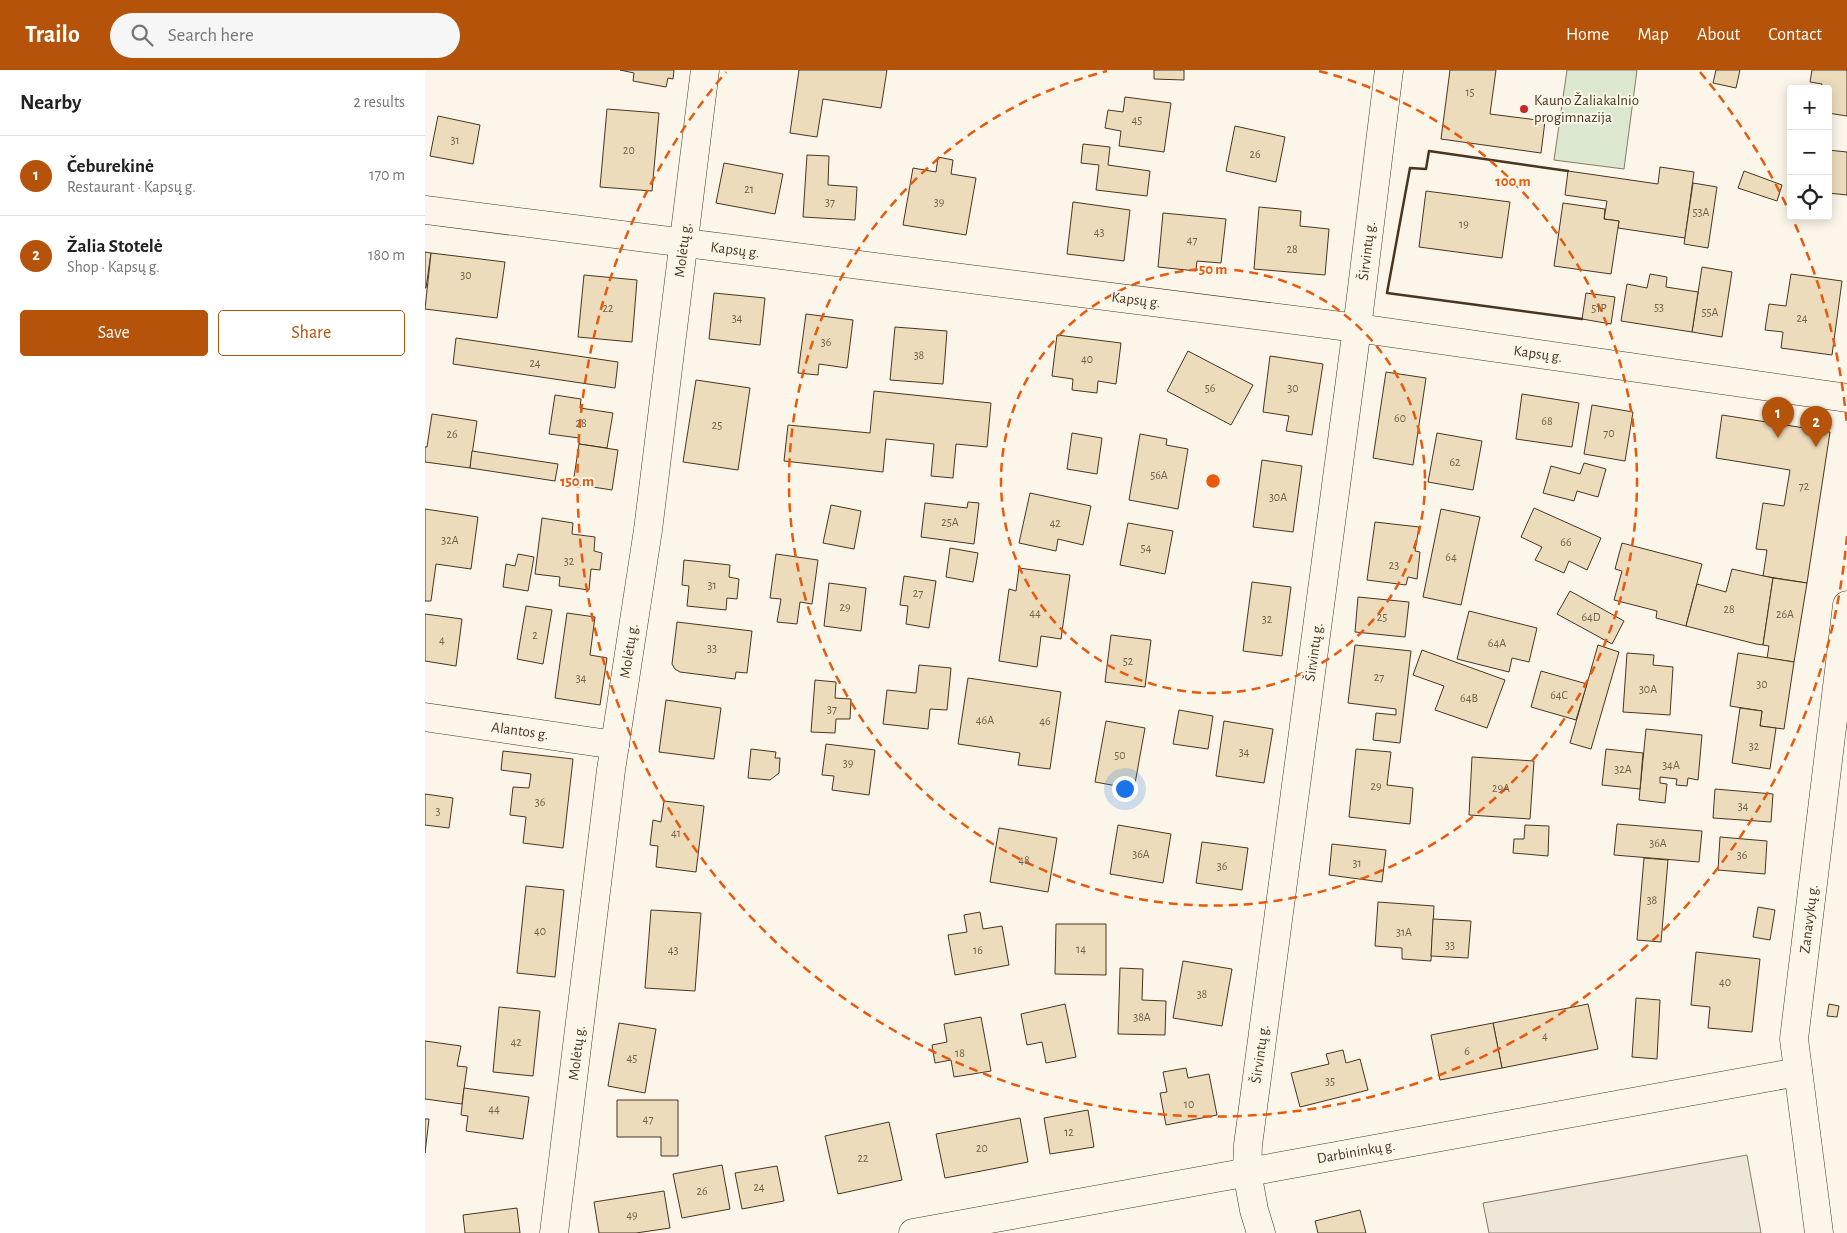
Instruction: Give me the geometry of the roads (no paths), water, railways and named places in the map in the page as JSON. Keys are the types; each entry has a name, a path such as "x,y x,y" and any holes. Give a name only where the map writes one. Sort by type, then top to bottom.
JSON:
{"street":[{"name":"Molėtų g.","path":"554,1233 615,745 647,530 705,70"},
{"name":"Širvintų g.","path":"1261,1233 1254,1210 1247,1172 1249,1135 1357,328 1389,70"},
{"name":"Kapsų g.","path":"425,210 1357,328 1847,398"},
{"name":"Zanavykų g.","path":"1819,1233 1794,1039 1847,604"},
{"name":"Alantos g.","path":"425,717 615,745"},
{"name":"Darbininkų g.","path":"913,1233 1799,1072"}],"place":[{"name":"Kauno Žaliakalnio progimnazija","path":"1524,109"},
{"name":"Čeburekinė","path":"1778,438"},
{"name":"Žalia Stotelė","path":"1816,447"}]}
